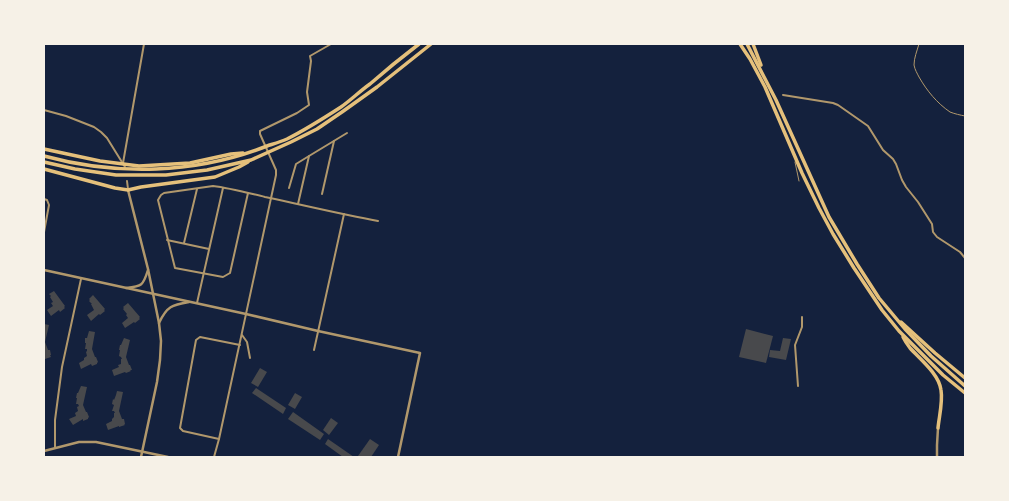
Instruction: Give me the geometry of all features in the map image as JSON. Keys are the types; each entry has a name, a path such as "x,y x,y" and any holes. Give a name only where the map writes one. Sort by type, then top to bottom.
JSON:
{"highway":[{"path":"44,156 97,167 133,170 162,169 197,165 229,159 286,139 342,106 419,44"},
{"path":"44,169 114,188 128,190 215,177 317,129 377,86 431,44"},
{"path":"740,44 750,58 765,87 819,208 833,234 862,280 882,310 899,331 943,375 965,393"},
{"path":"747,44 768,83 829,217 857,264 879,298 905,329 931,356 965,386"},
{"path":"754,44 768,83"},
{"path":"44,149 124,166 190,163 231,154 254,151"},
{"path":"44,162 75,169 116,175 166,175 207,170 251,160"},
{"path":"892,314 965,378"},
{"path":"899,331 909,347 925,363 940,384 942,396 938,428"}],"street":[{"path":"124,166 144,44"},
{"path":"214,457 240,345 276,175 276,170 260,131 297,113 309,105 307,92 311,61 310,56 331,44"},
{"path":"783,95 833,103 868,126 883,150 893,159 906,187 932,224 933,232 937,237 960,252 965,258"},
{"path":"44,110 66,116 94,127 107,138 124,166"},
{"path":"289,188 296,164 347,133"},
{"path":"322,194 334,142"},
{"path":"298,204 309,156"},
{"path":"127,181 148,269 159,323 161,341 158,370 141,457"},
{"path":"248,193 230,273 223,277 175,268 158,200 164,193 213,186 248,193 378,221"},
{"path":"197,303 223,188"},
{"path":"184,243 197,189"},
{"path":"44,199 47,200 50,205 44,232"},
{"path":"314,350 344,214"},
{"path":"167,240 209,248"},
{"path":"123,288 136,287 142,284 145,280 148,269"},
{"path":"44,270 420,354 398,457"},
{"path":"55,448 55,420 62,367 81,279"},
{"path":"159,323 172,305 190,302"},
{"path":"798,386 795,345 802,327 802,317"},
{"path":"242,334 247,342 250,358"},
{"path":"219,439 183,431 180,428 196,340 200,337 240,345"},
{"path":"937,457 938,428"},
{"path":"44,451 79,442 96,442 168,457"}],"lane":[{"path":"919,44 914,60 914,66 926,89 951,112 965,116"},
{"path":"794,154 799,181"}],"building":[{"path":"54,291 65,308 60,312 59,310 51,316 47,310 53,306 51,303 53,302 50,297 51,296 49,294"},
{"path":"93,295 105,311 91,321 87,315 94,310 89,301"},
{"path":"128,303 140,319 125,328 122,323 128,318 123,307"},
{"path":"44,324 49,325 45,342 51,355 51,357 45,359 45,357 44,358"},
{"path":"746,329 773,336 766,363 739,357"},
{"path":"89,331 95,332 92,349 98,362 97,364 92,366 91,364 81,369 79,363 87,356 87,349 85,349 85,338 87,338"},
{"path":"124,338 130,340 126,357 132,370 114,376 112,370 119,367 118,365 121,364 122,359 119,356 119,350"},
{"path":"783,338 791,339 786,360 769,357 770,350 780,351"},
{"path":"260,368 267,372 258,387 251,383"},
{"path":"81,386 87,387 83,405 89,417 88,419 83,421 83,419 73,425 69,419 76,416 75,413 78,411 77,407 79,406 76,404 76,398"},
{"path":"256,388 286,408 283,414 252,393"},
{"path":"117,391 123,392 119,411 122,419 124,419 125,425 108,430 106,424 112,421 114,417 115,413 112,411 114,405 112,404"},
{"path":"295,393 302,397 295,409 288,405"},
{"path":"293,412 324,434 320,440 288,419"},
{"path":"331,418 338,423 329,435 323,430"},
{"path":"328,439 354,457 343,457 325,444"},
{"path":"370,439 379,445 371,457 359,457 358,456"}]}
